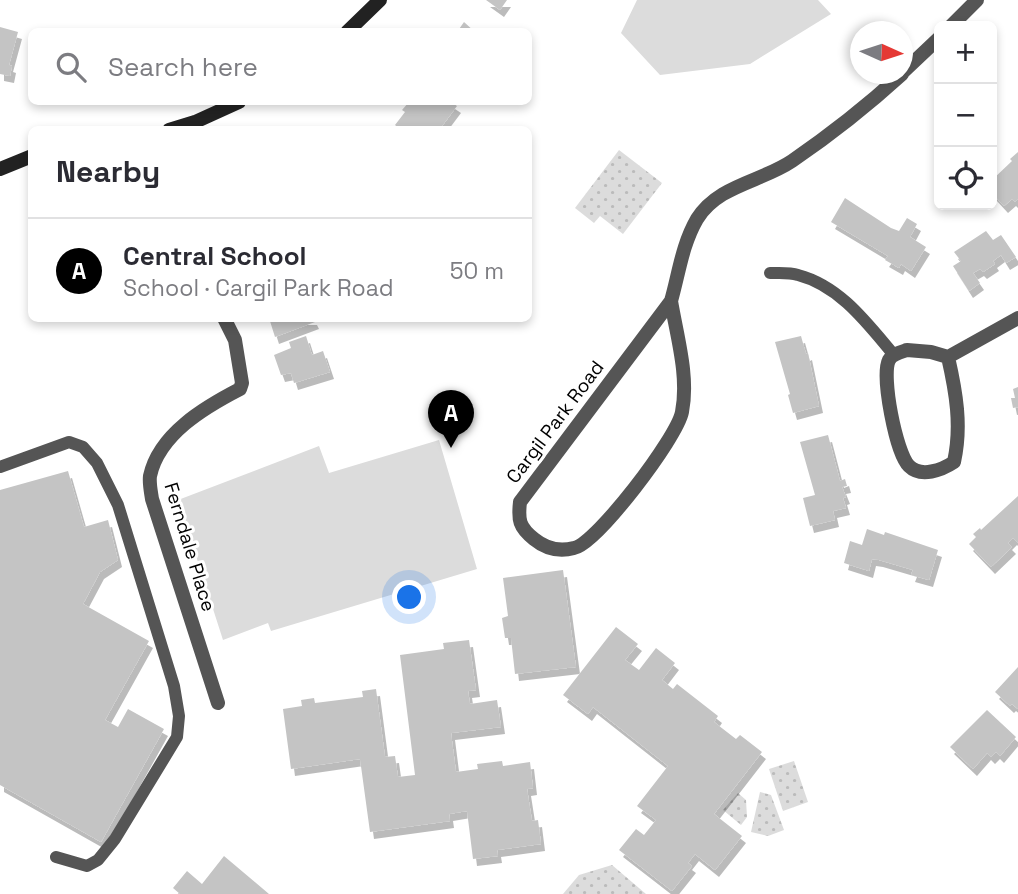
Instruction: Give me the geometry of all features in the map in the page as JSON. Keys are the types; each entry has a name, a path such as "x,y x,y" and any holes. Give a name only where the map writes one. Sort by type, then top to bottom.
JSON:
{"main road":[{"path":"351,28 380,0"},
{"path":"182,126 232,105"},
{"path":"0,169 28,158"}],"street":[{"path":"956,21 977,0"},
{"name":"Cargil Park Road","path":"913,63 934,43"},
{"name":"Cargil Park Road","path":"671,301 520,502 522,529 537,542 555,550 576,548 592,538 656,461 671,437 682,415 685,386 671,301 684,248 697,220 710,203 746,182 775,172 792,162 890,84"},
{"path":"948,357 956,395 959,441 954,461 942,470 923,472 910,467 901,453 886,376 889,360 907,350 948,357 1018,318"},
{"name":"Ferndale Place","path":"218,703 152,499 150,478 168,442 192,417 240,388 243,383 234,340 226,322"}],"lane":[{"path":"770,272 797,275 829,288 852,306 894,355"},
{"path":"0,467 69,442 83,447 97,463 118,505 174,686 179,716 177,737 115,839 98,860 87,866 56,856"}],"shaded area":[{"path":"637,0 818,0 831,14 750,64 660,75 621,33"},
{"path":"619,150 662,183 623,234 600,216 594,223 575,208"},
{"path":"439,440 477,569 271,631 268,623 223,640 178,500 319,446 329,473"},
{"path":"794,761 808,802 783,811 769,769"},
{"path":"760,792 771,795 784,830 768,836 751,832"},
{"path":"738,793 746,800 747,817 741,825 723,810"},
{"path":"612,865 646,894 563,894 579,875"}],"building":[{"path":"486,0 507,0 500,10"},
{"path":"464,22 471,28 460,28"},
{"path":"0,27 18,32 9,65 12,66 10,76 0,74"},
{"path":"406,105 457,106 442,126 396,126 405,112 402,110"},
{"path":"1018,152 1018,199 1015,202 1012,199 1004,206 997,198 997,175 1012,161 1010,159"},
{"path":"845,198 899,231 907,218 917,224 910,237 926,247 911,271 901,264 899,268 885,260 888,256 831,222"},
{"path":"986,231 993,240 1001,235 1016,257 1006,263 1001,255 993,261 995,264 983,272 980,269 973,273 980,283 969,291 953,266 961,261 954,252"},
{"path":"270,322 315,322 275,337"},
{"path":"306,336 312,355 323,351 330,372 294,383 291,373 281,375 274,355 291,348 289,342"},
{"path":"801,336 806,354 808,353 819,406 793,413 775,342"},
{"path":"1018,387 1018,407 1013,408 1013,389"},
{"path":"828,435 840,481 845,479 847,486 842,487 846,508 833,511 835,520 810,526 803,498 815,495 800,442"},
{"path":"68,471 84,527 108,520 118,560 100,572 83,604 149,641 105,720 118,727 128,709 164,729 101,842 0,785 0,490"},
{"path":"1018,496 1018,543 1013,538 1008,543 1012,547 991,567 969,544 976,537 973,534 980,528 981,530"},
{"path":"867,529 884,535 885,532 938,550 929,580 911,575 913,570 879,560 872,559 869,571 844,563 850,541 862,545"},
{"path":"563,570 576,667 515,674 511,638 505,638 502,618 508,616 503,578"},
{"path":"616,627 638,644 625,660 639,670 656,648 675,663 662,680 673,689 677,684 718,716 714,722 736,739 740,735 762,752 714,814 742,836 715,870 695,854 688,863 692,866 672,891 619,850 636,829 644,835 656,820 637,806 668,766 593,707 588,714 563,695"},
{"path":"469,640 476,690 468,691 470,704 497,700 501,727 451,733 456,772 478,769 477,764 502,761 503,766 530,762 533,788 527,789 532,821 538,820 541,844 497,850 498,856 473,859 467,811 449,814 450,821 370,832 360,759 291,769 283,709 302,706 301,700 314,698 315,703 363,697 362,691 376,689 385,757 395,756 398,777 415,775 400,655 444,649 443,643"},
{"path":"1018,667 1018,709 1012,704 1010,706 995,692"},
{"path":"987,710 1016,737 1000,756 996,752 991,757 987,753 973,769 950,747"},
{"path":"224,856 269,894 180,894 173,888 187,871 202,884"}],"place":[{"name":"Central School","path":"451,448"}]}
